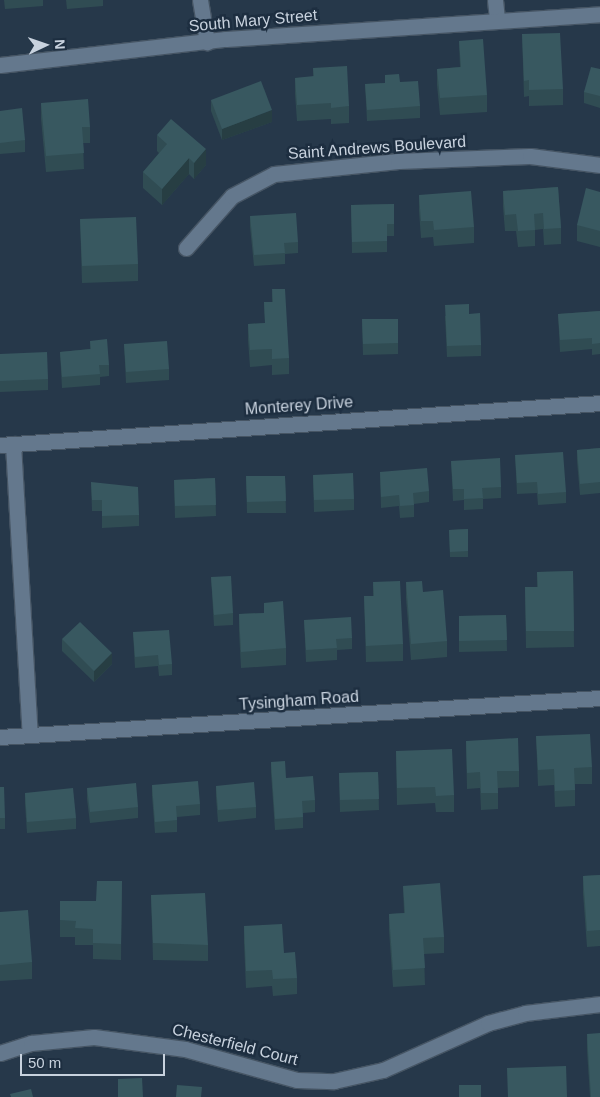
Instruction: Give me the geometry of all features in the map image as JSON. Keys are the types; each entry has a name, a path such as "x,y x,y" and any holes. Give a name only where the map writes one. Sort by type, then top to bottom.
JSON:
{"street":[{"path":"200,0 207,42"},
{"path":"495,0 497,19"},
{"name":"South Mary Street","path":"0,65 207,42 497,19 600,14"},
{"name":"Saint Andrews Boulevard","path":"186,248 232,196 274,174 398,160 530,156 600,165"},
{"name":"Monterey Drive","path":"6,444 600,403"},
{"path":"6,444 30,735"},
{"name":"Tysingham Road","path":"0,738 600,698"},
{"name":"Chesterfield Court","path":"0,1053 31,1043 94,1037 185,1050 297,1080 334,1082 383,1070 488,1022 525,1013 600,1004"}],"building":[{"path":"560,33 563,89 529,90 529,80 524,81 522,34"},
{"path":"483,39 487,95 440,98 437,69 461,67 459,41"},
{"path":"347,66 349,106 331,108 331,103 297,105 295,78 314,76 313,68"},
{"path":"591,67 600,69 600,96 584,92"},
{"path":"399,74 400,82 418,81 420,106 367,110 365,84 385,83 385,75"},
{"path":"261,81 272,110 222,129 211,100"},
{"path":"88,99 90,127 82,127 84,153 46,156 41,103"},
{"path":"22,108 25,140 0,143 0,111"},
{"path":"171,119 206,149 194,163 189,158 162,189 143,172 167,144 157,135"},
{"path":"558,187 561,228 544,229 543,213 534,214 535,230 518,231 516,214 505,215 503,191"},
{"path":"586,188 600,192 600,231 577,225"},
{"path":"471,191 474,227 434,230 433,221 421,221 419,195"},
{"path":"394,204 394,224 387,224 387,241 352,242 351,205"},
{"path":"296,213 298,242 284,243 285,253 254,255 250,216"},
{"path":"136,217 138,264 82,266 80,219"},
{"path":"272,289 285,289 289,358 272,359 272,349 250,350 248,324 265,323 264,302 273,302"},
{"path":"469,304 469,314 480,313 481,345 447,346 445,305"},
{"path":"600,311 600,343 592,344 592,338 560,340 558,314"},
{"path":"362,319 398,319 398,343 363,344"},
{"path":"107,339 109,365 99,365 100,374 62,377 60,352 91,349 90,341"},
{"path":"167,341 169,369 126,372 124,344"},
{"path":"47,352 48,379 0,381 0,354"},
{"path":"600,448 600,482 580,484 577,450"},
{"path":"563,452 566,492 538,494 537,482 517,483 515,455"},
{"path":"500,458 501,487 482,488 483,498 464,499 464,489 453,489 451,461"},
{"path":"427,468 429,491 413,493 414,505 400,506 399,495 381,497 380,472"},
{"path":"353,473 354,499 314,500 313,475"},
{"path":"246,476 285,476 286,501 247,502"},
{"path":"215,478 216,505 175,506 174,480"},
{"path":"91,482 138,487 139,515 102,516 102,500 92,500"},
{"path":"468,529 468,551 450,552 449,530"},
{"path":"573,571 574,631 526,631 525,587 538,587 537,572"},
{"path":"231,576 233,613 214,615 211,577"},
{"path":"400,581 403,644 366,646 364,596 374,596 373,582"},
{"path":"422,581 423,592 443,590 447,641 411,644 406,582"},
{"path":"283,601 286,648 241,652 239,614 264,613 264,603"},
{"path":"506,615 507,640 459,641 459,616"},
{"path":"351,617 352,638 336,639 337,648 306,650 304,620"},
{"path":"80,622 112,653 94,671 62,639"},
{"path":"169,630 172,664 159,665 158,655 135,657 133,632"},
{"path":"590,734 592,767 574,768 575,790 555,791 554,769 538,770 536,736"},
{"path":"518,738 519,771 497,771 498,793 481,793 480,772 467,773 466,741"},
{"path":"452,749 454,795 436,796 435,787 397,788 396,751"},
{"path":"285,761 286,778 313,776 315,800 302,801 303,817 275,819 271,762"},
{"path":"378,772 379,799 340,800 339,773"},
{"path":"198,781 200,804 176,806 177,820 155,822 152,785"},
{"path":"254,782 256,807 218,810 216,786"},
{"path":"136,783 138,807 90,812 87,788"},
{"path":"0,787 4,787 5,818 0,818"},
{"path":"73,788 76,818 27,822 25,793"},
{"path":"600,875 600,930 587,931 583,876"},
{"path":"97,881 122,881 121,944 93,943 93,929 75,928 76,921 60,920 60,901 96,901"},
{"path":"440,883 444,937 423,938 425,968 393,970 389,914 405,913 403,886"},
{"path":"205,893 208,945 153,943 151,895"},
{"path":"28,910 32,962 0,965 0,912"},
{"path":"282,924 284,953 295,952 297,978 273,979 272,970 246,971 244,926"},
{"path":"600,1033 600,1097 591,1097 587,1034"},
{"path":"566,1066 567,1097 508,1097 507,1068"},
{"path":"142,1078 143,1097 118,1097 118,1079"},
{"path":"177,1085 202,1087 201,1097 176,1097"},
{"path":"459,1085 481,1085 481,1097 459,1097"},
{"path":"31,1089 33,1097 11,1097 10,1094"}]}
